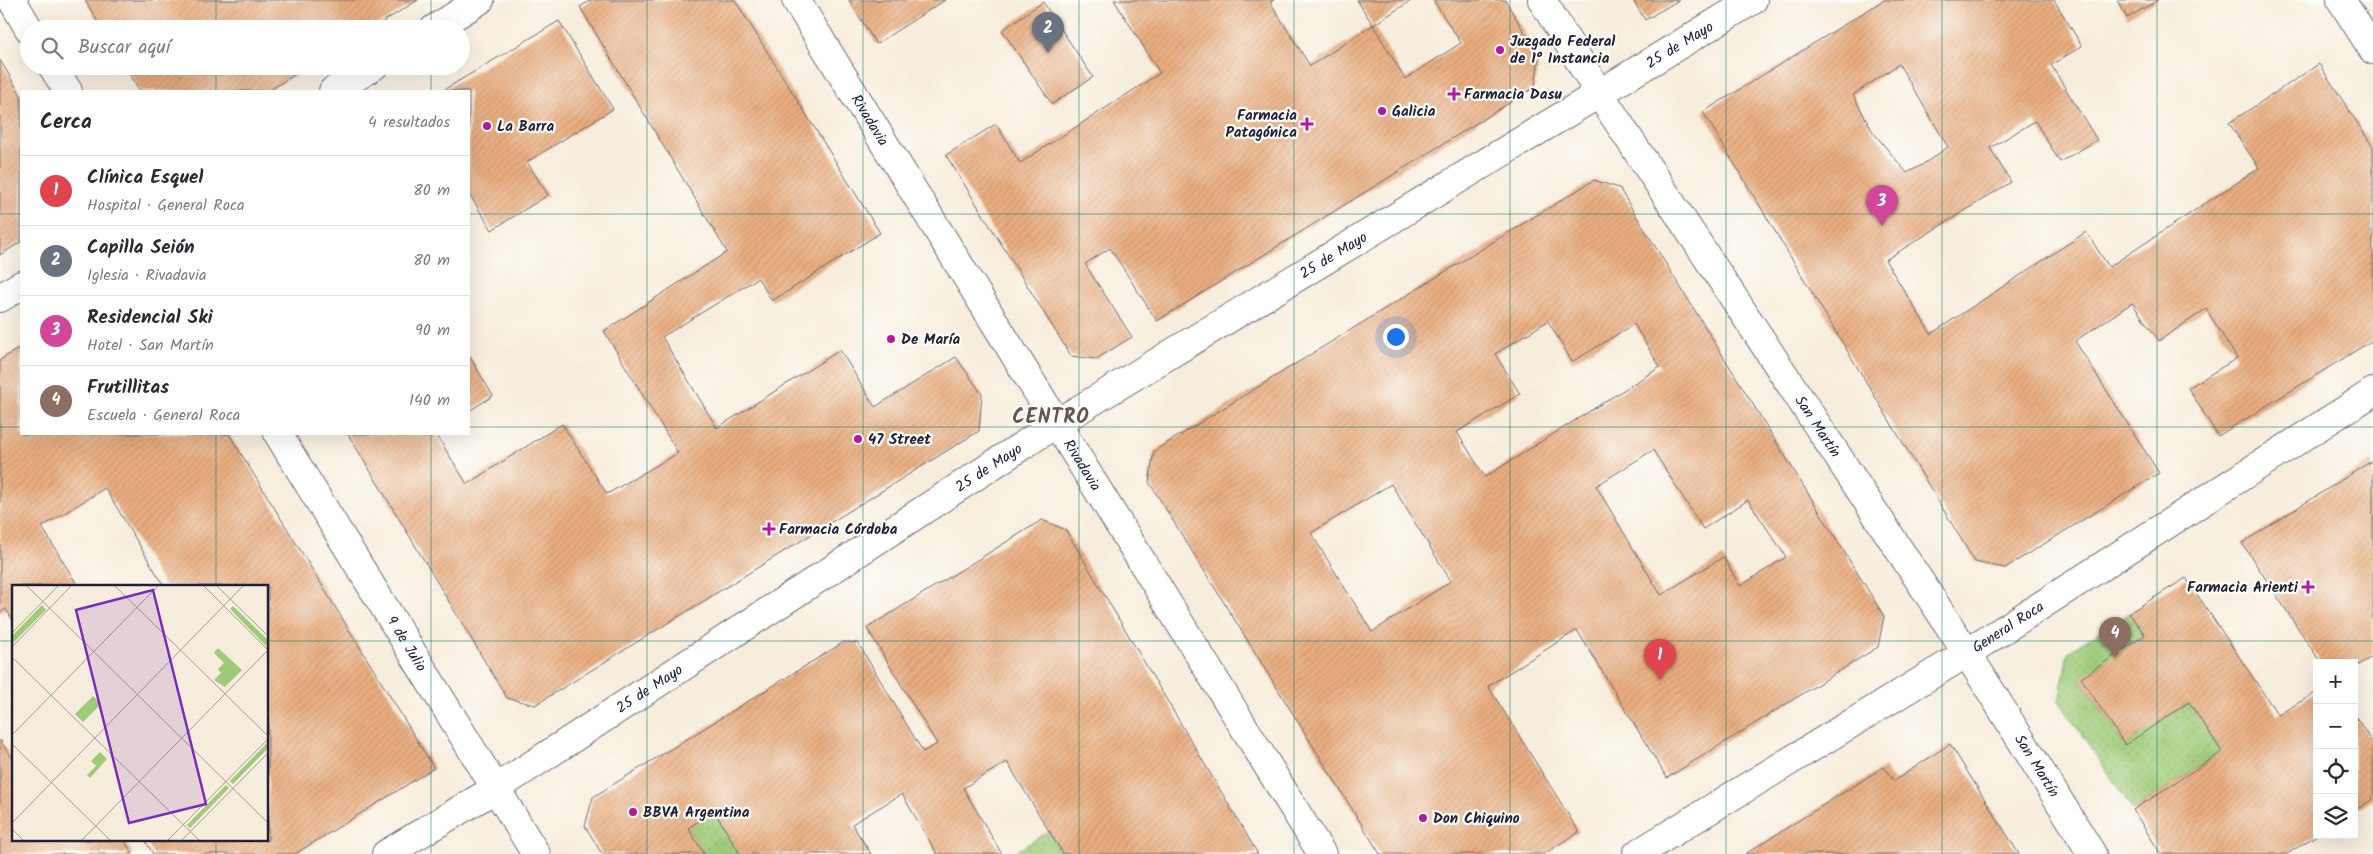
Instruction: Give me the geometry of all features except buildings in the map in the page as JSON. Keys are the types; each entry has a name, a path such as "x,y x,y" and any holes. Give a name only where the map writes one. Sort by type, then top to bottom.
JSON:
{"main road":[{"path":"12,0 24,20"},
{"path":"448,20 480,0"},
{"name":"Rivadavia","path":"796,0 1322,854"},
{"name":"San Martín","path":"1542,0 1599,93 1967,653 2092,854"},
{"name":"25 de Mayo","path":"386,854 495,789 1057,423 1753,0"},
{"path":"2341,0 2373,50"},
{"path":"58,75 67,90"},
{"path":"335,90 359,75"},
{"path":"0,298 20,286"},
{"name":"General Roca","path":"1637,854 1967,653 2373,392"},
{"name":"9 de Julio","path":"279,435 536,854"}],"green space":[{"path":"2129,613 2145,635 2081,679 2125,745 2189,702 2222,752 2133,810 2059,701 2068,652"},
{"path":"714,811 740,854 704,854 688,828"},
{"path":"1049,831 1063,854 1012,854"}],"place":[{"name":"Juzgado Federal de 1° Instancia","path":"1500,50"},
{"name":"Capilla Seión","path":"1048,53"},
{"name":"Farmacia Dasu","path":"1454,94"},
{"name":"Galicia","path":"1382,111"},
{"name":"Farmacia Patagónica","path":"1307,124"},
{"name":"La Barra","path":"487,126"},
{"name":"Residencial Ski","path":"1882,226"},
{"name":"De María","path":"891,339"},
{"name":"47 Street","path":"858,439"},
{"name":"Farmacia Córdoba","path":"769,529"},
{"name":"Farmacia Arienti","path":"2308,587"},
{"name":"Frutillitas","path":"2115,658"},
{"name":"Clínica Esquel","path":"1660,680"},
{"name":"BBVA Argentina","path":"633,812"},
{"name":"Don Chiquino","path":"1423,818"}],"district":[{"name":"CENTRO","path":"1051,416"}]}
